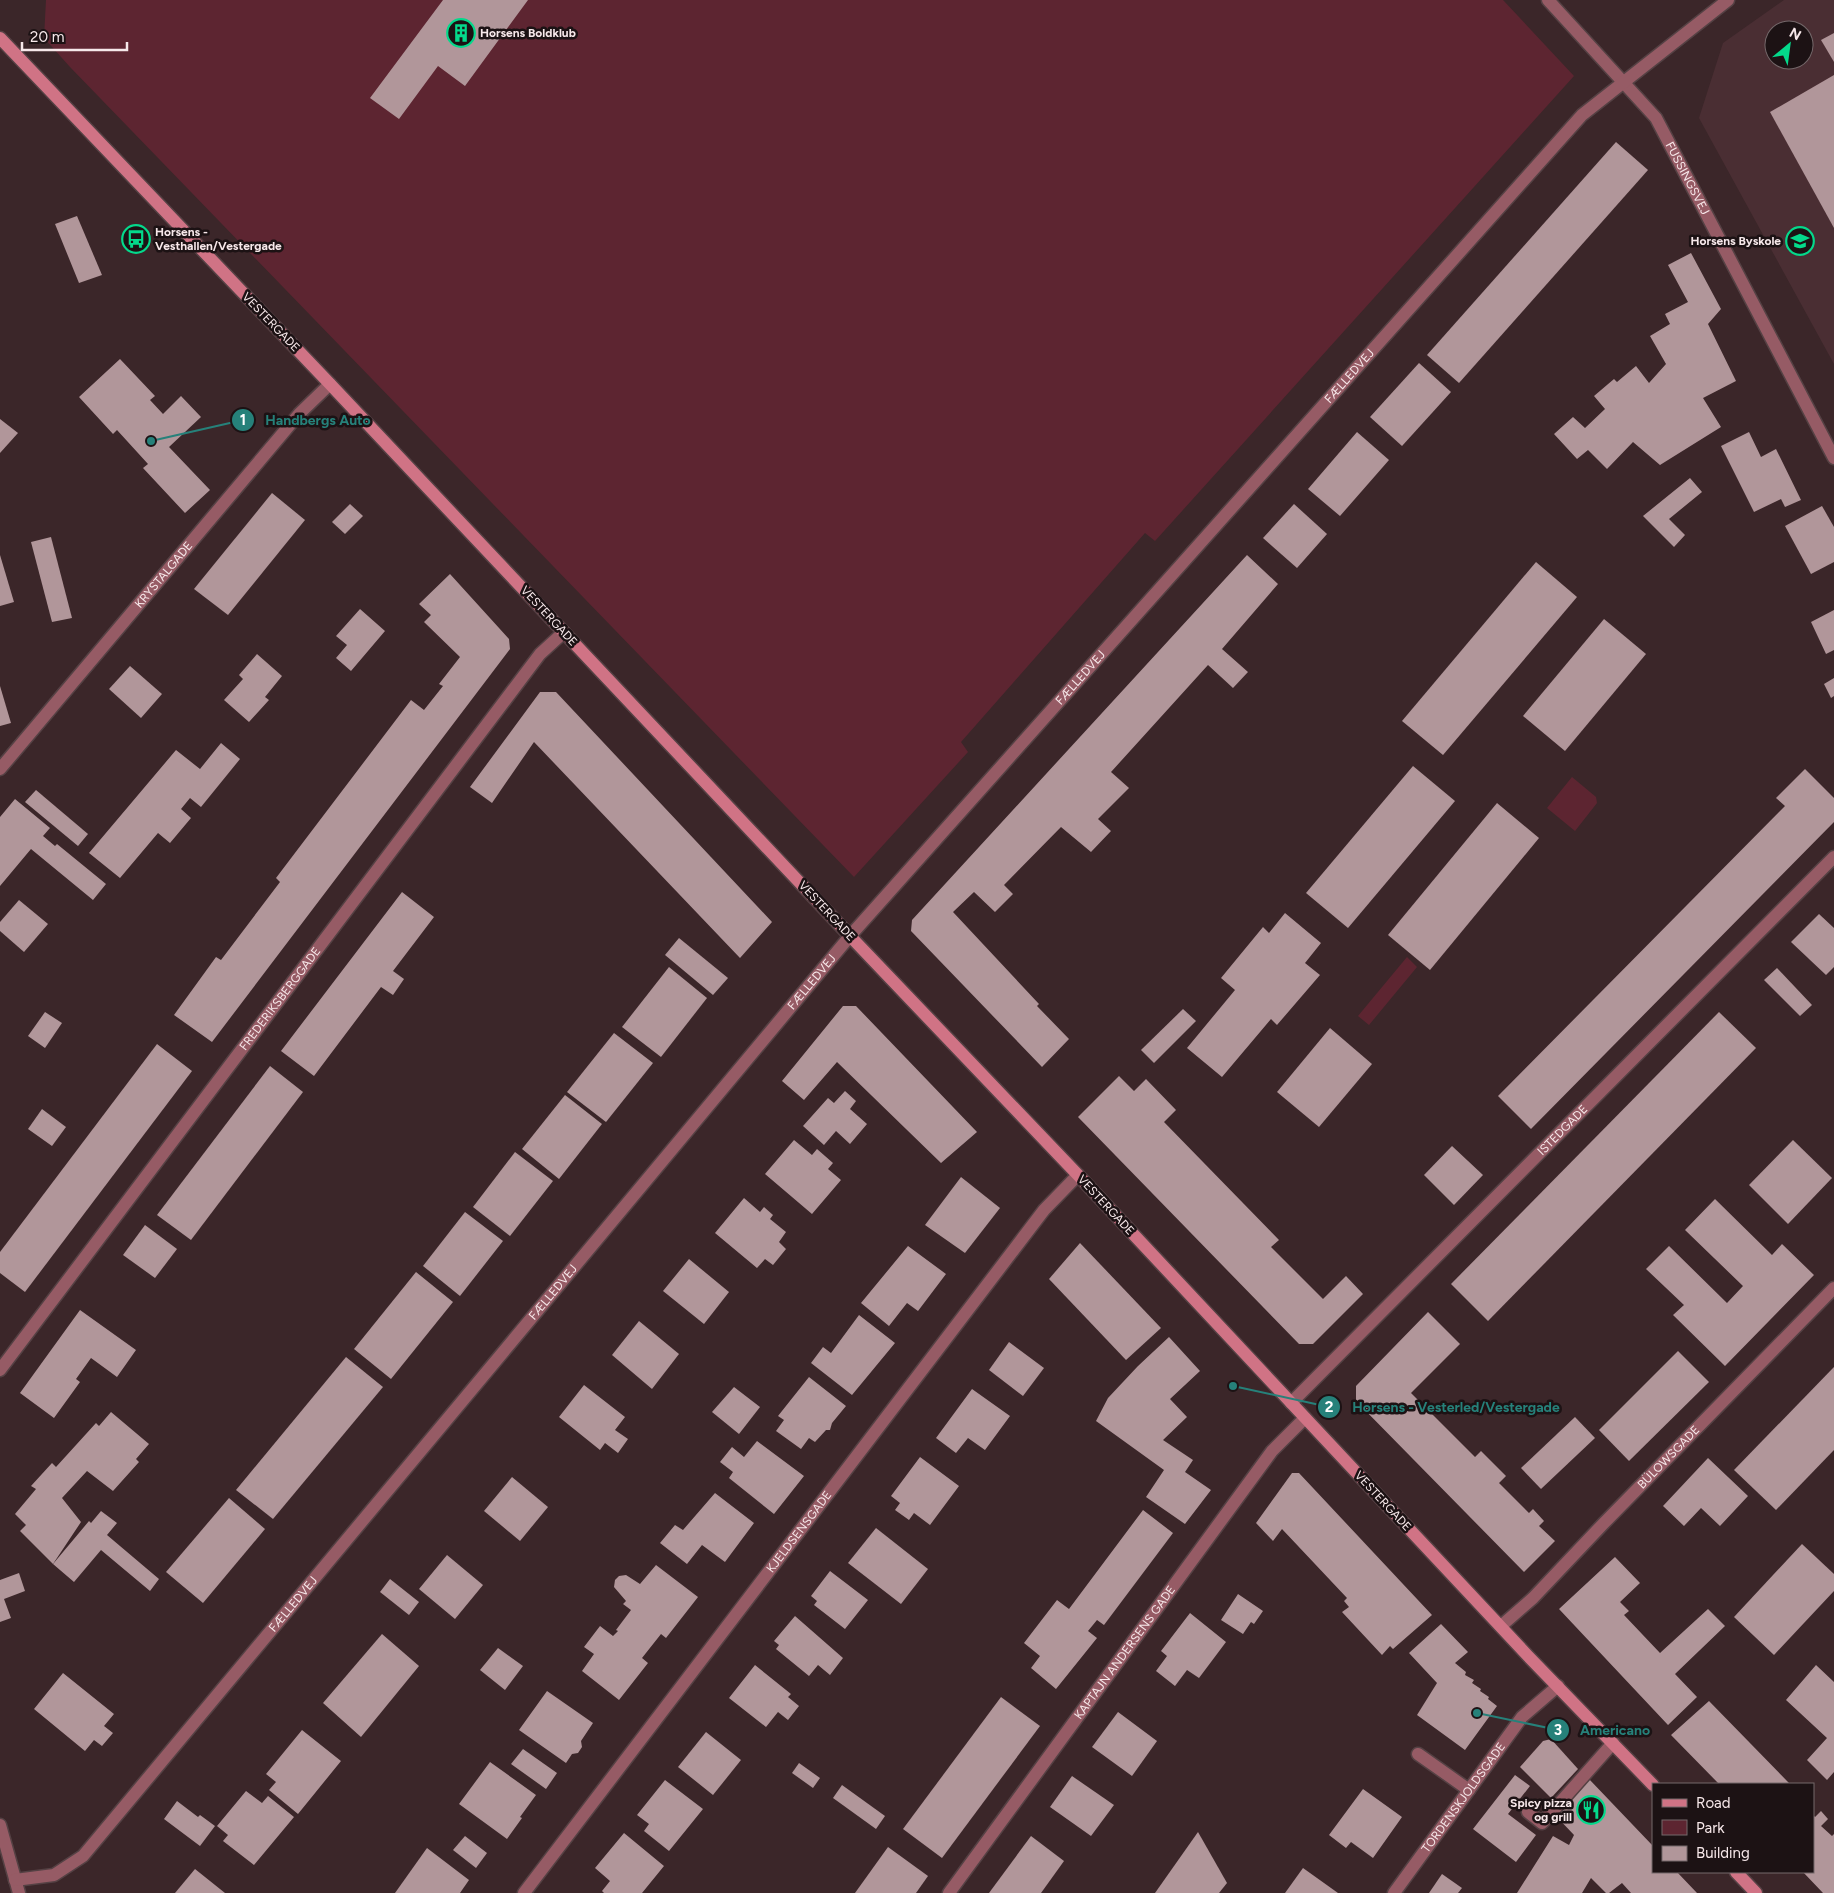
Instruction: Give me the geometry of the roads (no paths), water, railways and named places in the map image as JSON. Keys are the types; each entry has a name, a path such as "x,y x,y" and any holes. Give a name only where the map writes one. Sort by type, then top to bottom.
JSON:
{"main road":[{"name":"VESTERGADE","path":"0,38 330,384 1652,1784"},
{"path":"1737,1873 1756,1893"}],"street":[{"name":"FUSSINGSVEJ","path":"1548,0 1656,118 1834,458"},
{"name":"FÆLLEDVEJ","path":"15,1880 54,1875 83,1856 850,936 1582,114 1728,0"},
{"name":"KRYSTALGADE","path":"0,769 299,414 330,384"},
{"name":"FREDERIKSBERGGADE","path":"0,1370 540,654 564,632"},
{"name":"ISTEDGADE","path":"1291,1403 1834,857"},
{"name":"KJELDSENSGADE","path":"524,1893 1044,1210 1078,1175"},
{"name":"BÜLOWSGADE","path":"1501,1626 1533,1598 1610,1516 1834,1288"},
{"name":"KAPTAJN ANDERSENS GADE","path":"949,1893 1272,1451 1305,1418"},
{"name":"TORDENSKJOLDSGADE","path":"1394,1893 1522,1717 1558,1686"},
{"path":"1528,1812 1542,1823 1613,1743"},
{"path":"1418,1754 1469,1790"},
{"path":"0,1825 19,1893"}],"place":[{"name":"Horsens Boldklub","path":"461,33"},
{"name":"Horsens - Vesthallen/Vestergade","path":"136,239"},
{"name":"Horsens Byskole","path":"1800,241"},
{"name":"Handbergs Auto","path":"151,441"},
{"name":"Horsens - Vesterled/Vestergade","path":"1233,1386"},
{"name":"Americano","path":"1477,1713"},
{"name":"Spicy pizza og grill","path":"1591,1810"}]}
